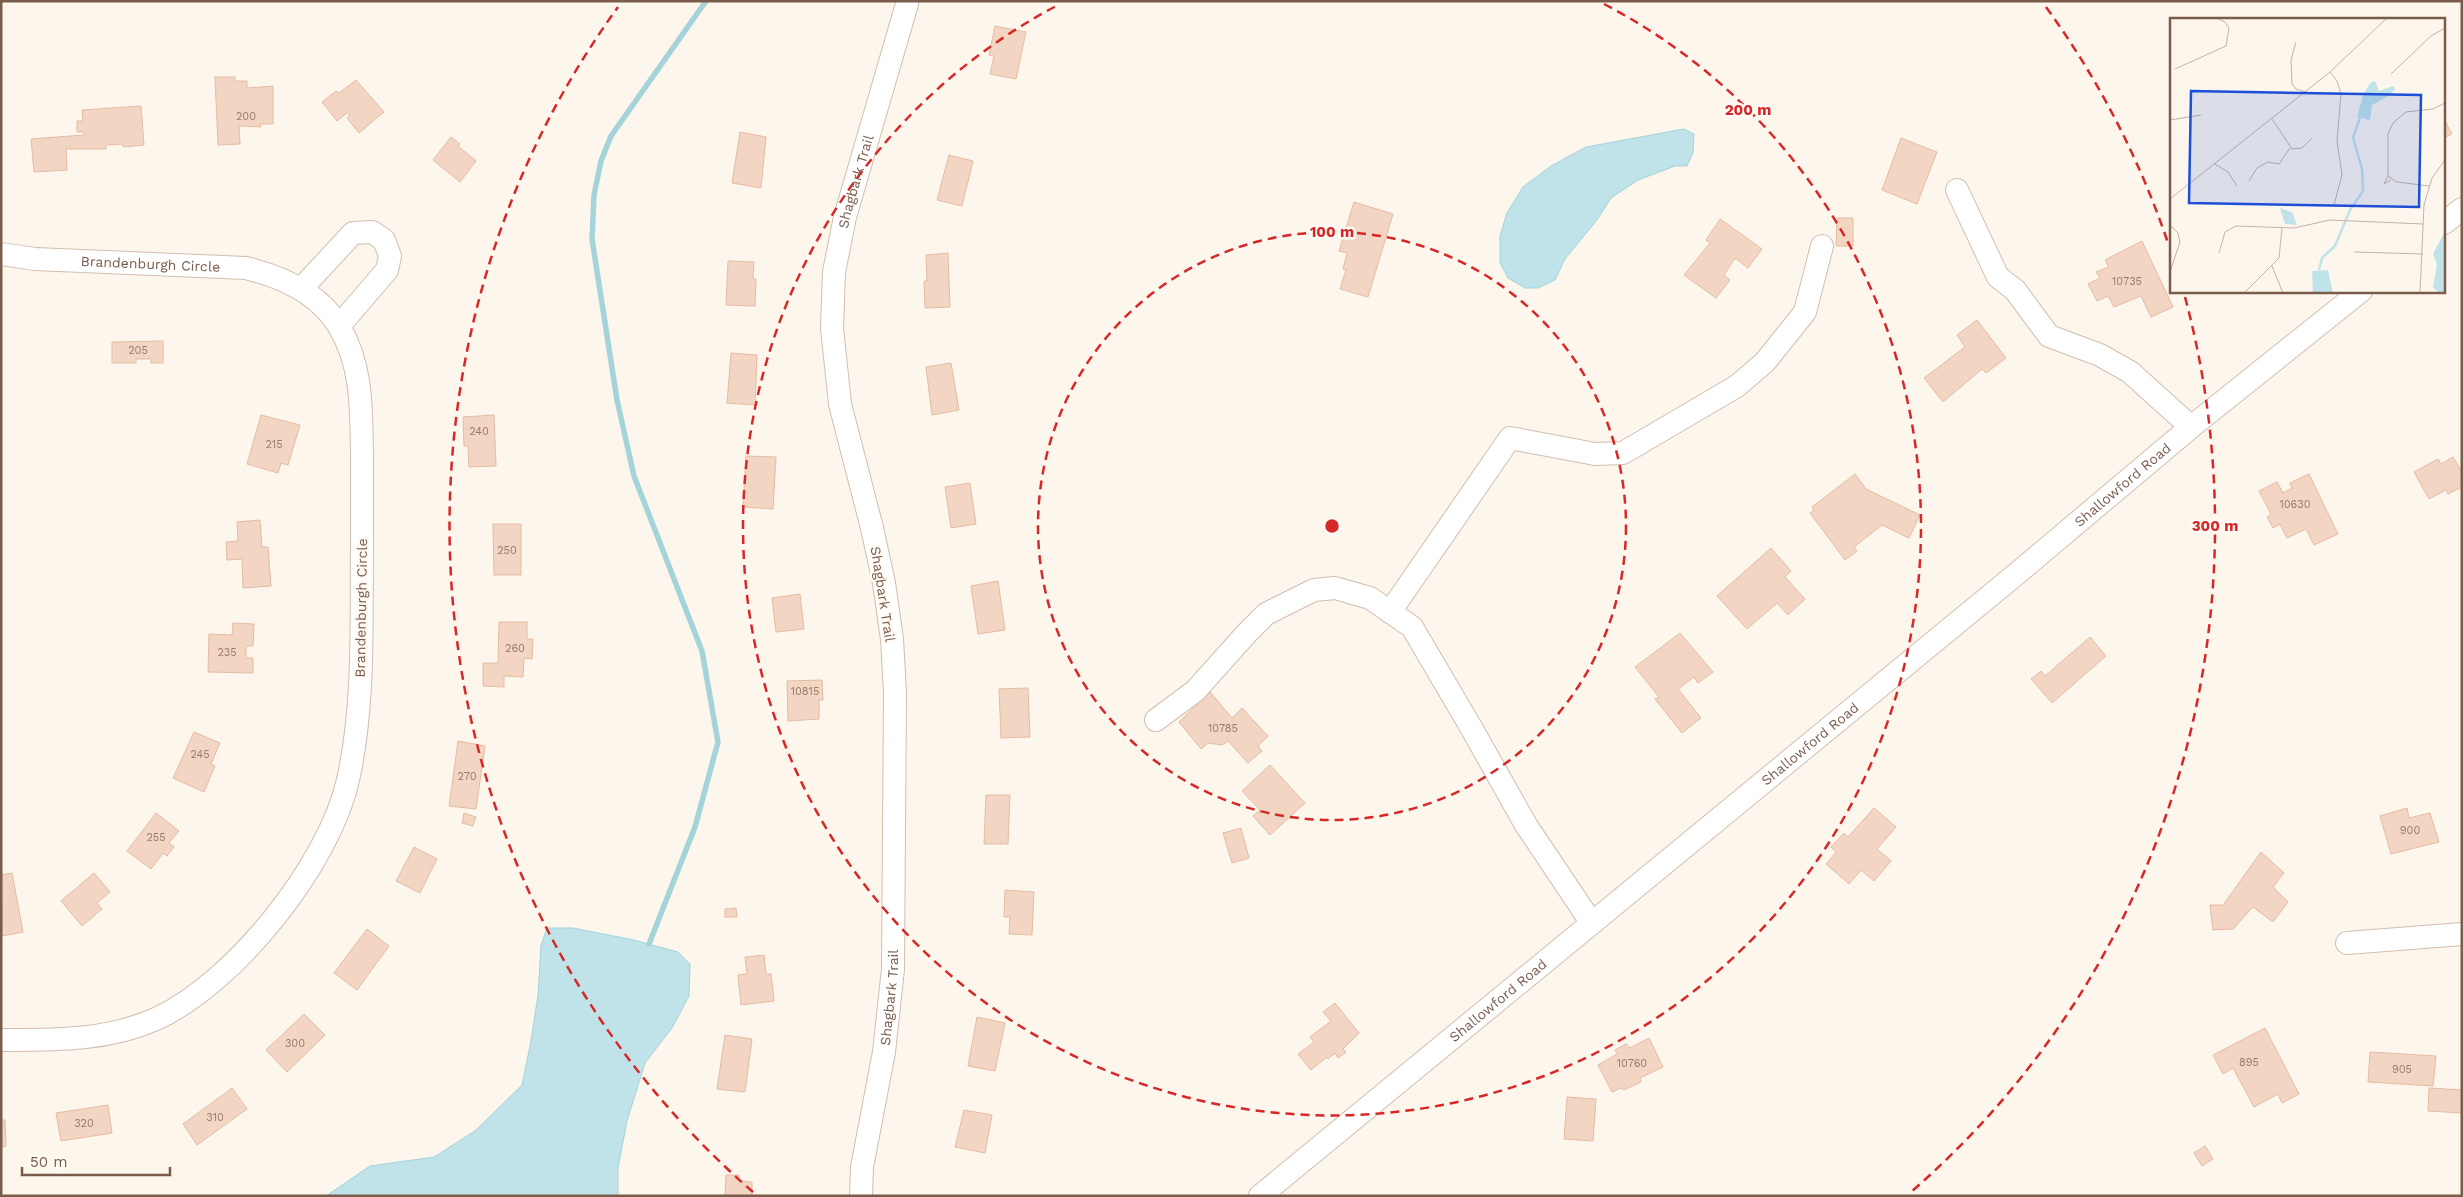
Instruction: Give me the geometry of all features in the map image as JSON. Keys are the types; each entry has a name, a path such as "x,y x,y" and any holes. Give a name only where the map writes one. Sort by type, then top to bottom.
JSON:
{"street":[{"name":"Shagbark Trail","path":"861,1196 862,1168 884,1052 893,969 895,693 892,640 884,584 872,528 840,404 834,365 832,328 834,272 845,217 907,4"},
{"path":"1957,190 1998,277 2015,290 2049,336 2100,356 2130,372 2191,427"},
{"path":"2446,221 2462,209"},
{"path":"301,289 353,233 372,232 384,240 390,256 387,270 339,326"},
{"path":"1390,612 1510,438 1595,454 1623,453 1738,386 1765,362 1805,312 1822,246"},
{"name":"Brandenburgh Circle","path":"1,254 35,259 246,268 273,274 301,289 322,306 339,326 355,358 361,395 361,684 356,734 348,782 322,847 293,894 248,948 219,976 157,1018 123,1030 67,1040 1,1040"},
{"name":"Shallowford Road","path":"1260,1196 2014,576 2191,427 2360,292"},
{"path":"1156,720 1195,691 1266,614 1314,590 1334,588 1370,598 1412,628 1526,825 1591,922"},
{"path":"2347,943 2462,934"}],"water":[{"path":"1684,129 1694,134 1693,153 1687,166 1675,166 1638,180 1611,198 1597,220 1565,259 1555,280 1538,288 1525,288 1508,278 1500,263 1500,236 1507,213 1523,187 1551,166 1586,147"},
{"path":"547,928 573,928 634,940 678,952 690,964 689,996 672,1028 645,1063 627,1121 618,1168 618,1194 616,1196 326,1196 370,1166 434,1157 475,1131 522,1085 538,995 541,945"}],"building":[{"path":"995,26 1026,32 1016,79 990,74 994,56 989,55"},
{"path":"215,77 235,77 235,81 247,81 247,88 273,86 273,124 260,124 261,127 239,126 240,144 218,145"},
{"path":"356,80 384,112 359,133 347,118 350,116 347,113 337,121 322,102 336,91 339,93"},
{"path":"141,106 144,145 123,147 123,144 106,145 106,149 66,149 67,170 34,172 31,139 84,135 84,132 77,132 77,121 83,121 82,110"},
{"path":"2446,123 2452,134 2446,137"},
{"path":"740,132 766,137 761,188 732,183"},
{"path":"451,137 460,144 458,146 476,161 460,182 433,160"},
{"path":"1901,138 1937,152 1917,204 1882,190"},
{"path":"949,155 973,161 962,206 937,200"},
{"path":"1354,202 1393,214 1368,297 1340,289 1346,270 1343,269 1347,253 1339,251"},
{"path":"1837,218 1853,218 1853,246 1836,246"},
{"path":"1720,219 1762,249 1748,268 1735,258 1724,275 1730,280 1716,298 1684,275 1710,243 1706,240"},
{"path":"2142,241 2173,307 2151,317 2141,296 2114,307 2108,296 2097,301 2088,284 2100,278 2096,272 2109,267 2105,260"},
{"path":"948,253 950,307 925,308 924,281 927,281 926,255"},
{"path":"728,261 754,262 753,279 756,279 755,306 726,305"},
{"path":"1977,320 2006,358 1986,373 1982,369 1943,402 1924,378 1965,347 1957,335"},
{"path":"163,341 163,363 151,363 151,359 136,359 136,363 112,363 112,342"},
{"path":"731,353 757,355 755,405 727,403"},
{"path":"951,363 959,410 932,415 926,367"},
{"path":"261,415 300,425 288,465 281,463 278,473 247,464"},
{"path":"494,415 496,466 469,467 468,446 464,446 463,417"},
{"path":"746,456 776,457 773,509 743,507"},
{"path":"2453,457 2462,472 2462,487 2448,494 2446,490 2429,499 2414,472 2438,459 2441,464"},
{"path":"1855,474 1866,489 1920,515 1909,538 1882,525 1854,547 1857,551 1845,560 1810,513 1814,510 1812,507"},
{"path":"2309,474 2338,534 2314,545 2306,529 2287,538 2280,524 2273,528 2267,517 2271,514 2259,491 2277,482 2283,493 2292,488 2290,483"},
{"path":"970,483 976,524 951,528 945,487"},
{"path":"260,520 262,547 268,547 271,586 243,588 242,559 227,560 226,542 238,541 237,522"},
{"path":"493,524 521,524 521,575 494,575"},
{"path":"1771,548 1791,571 1785,577 1805,599 1788,615 1777,603 1747,629 1717,596"},
{"path":"998,581 1005,630 978,634 971,586"},
{"path":"800,594 804,629 776,632 772,598"},
{"path":"499,622 527,622 527,639 533,639 532,659 524,658 523,677 504,676 504,687 483,686 483,663 498,663"},
{"path":"233,623 254,624 253,646 246,646 246,658 253,658 253,673 208,672 209,634 232,635"},
{"path":"1680,633 1713,672 1698,683 1694,677 1678,689 1701,718 1682,733 1655,699 1659,697 1635,667"},
{"path":"2090,637 2106,656 2052,703 2031,679 2041,671 2045,676"},
{"path":"822,680 823,700 819,700 819,719 788,721 787,681"},
{"path":"1028,688 1030,737 1001,738 999,689"},
{"path":"1210,692 1232,718 1242,708 1268,736 1258,746 1262,751 1248,763 1228,741 1222,745 1208,743 1201,749 1179,722"},
{"path":"194,732 220,743 211,764 215,766 204,792 173,778"},
{"path":"458,741 485,746 476,809 449,806"},
{"path":"1270,765 1305,803 1270,835 1253,816 1260,810 1242,791"},
{"path":"986,795 1010,795 1008,844 984,844"},
{"path":"1874,808 1896,827 1877,849 1891,861 1874,881 1861,870 1849,884 1826,864 1836,852 1831,847 1844,833 1848,837"},
{"path":"2407,808 2409,818 2430,813 2439,842 2391,854 2380,816"},
{"path":"156,813 179,831 169,843 174,847 167,856 163,853 151,869 127,851"},
{"path":"464,813 476,817 473,826 462,823"},
{"path":"1241,828 1249,858 1232,863 1223,833"},
{"path":"414,847 437,859 420,893 396,881"},
{"path":"2261,852 2284,873 2273,887 2288,902 2273,922 2253,907 2233,929 2213,930 2210,905 2223,905"},
{"path":"12,873 23,932 2,936 1,875"},
{"path":"94,873 110,892 97,903 102,909 82,926 61,901"},
{"path":"1005,890 1034,892 1032,935 1009,934 1010,917 1004,917"},
{"path":"736,908 737,917 725,917 725,909"},
{"path":"367,929 389,946 357,990 334,973"},
{"path":"764,955 766,974 771,974 774,1001 741,1005 738,975 747,974 745,957"},
{"path":"1335,1003 1359,1033 1343,1049 1346,1052 1338,1058 1335,1053 1328,1059 1327,1057 1311,1070 1298,1054 1314,1042 1310,1037 1331,1021 1323,1012"},
{"path":"304,1014 325,1035 287,1072 266,1050"},
{"path":"977,1017 1005,1023 995,1071 968,1066"},
{"path":"2265,1028 2299,1094 2282,1103 2278,1094 2254,1107 2233,1068 2223,1074 2213,1055"},
{"path":"725,1035 752,1039 745,1092 717,1089"},
{"path":"1649,1038 1663,1067 1640,1078 1641,1082 1624,1090 1621,1088 1612,1092 1598,1065 1617,1054 1615,1050 1626,1044 1630,1048"},
{"path":"2370,1052 2436,1056 2433,1086 2368,1082"},
{"path":"232,1088 247,1109 197,1145 183,1124"},
{"path":"2429,1088 2462,1090 2462,1113 2428,1111"},
{"path":"1567,1097 1596,1099 1593,1141 1564,1139"},
{"path":"108,1105 112,1133 61,1141 56,1113"},
{"path":"964,1110 992,1115 985,1153 955,1147"},
{"path":"1,1120 5,1120 6,1146 1,1147"},
{"path":"2205,1146 2213,1159 2202,1166 2194,1153"},
{"path":"726,1175 739,1175 739,1181 752,1182 752,1196 725,1196"}],"waterway":[{"path":"649,944 695,827 718,742 702,651 634,476 617,400 592,239 594,195 601,161 611,136 706,1"}]}
